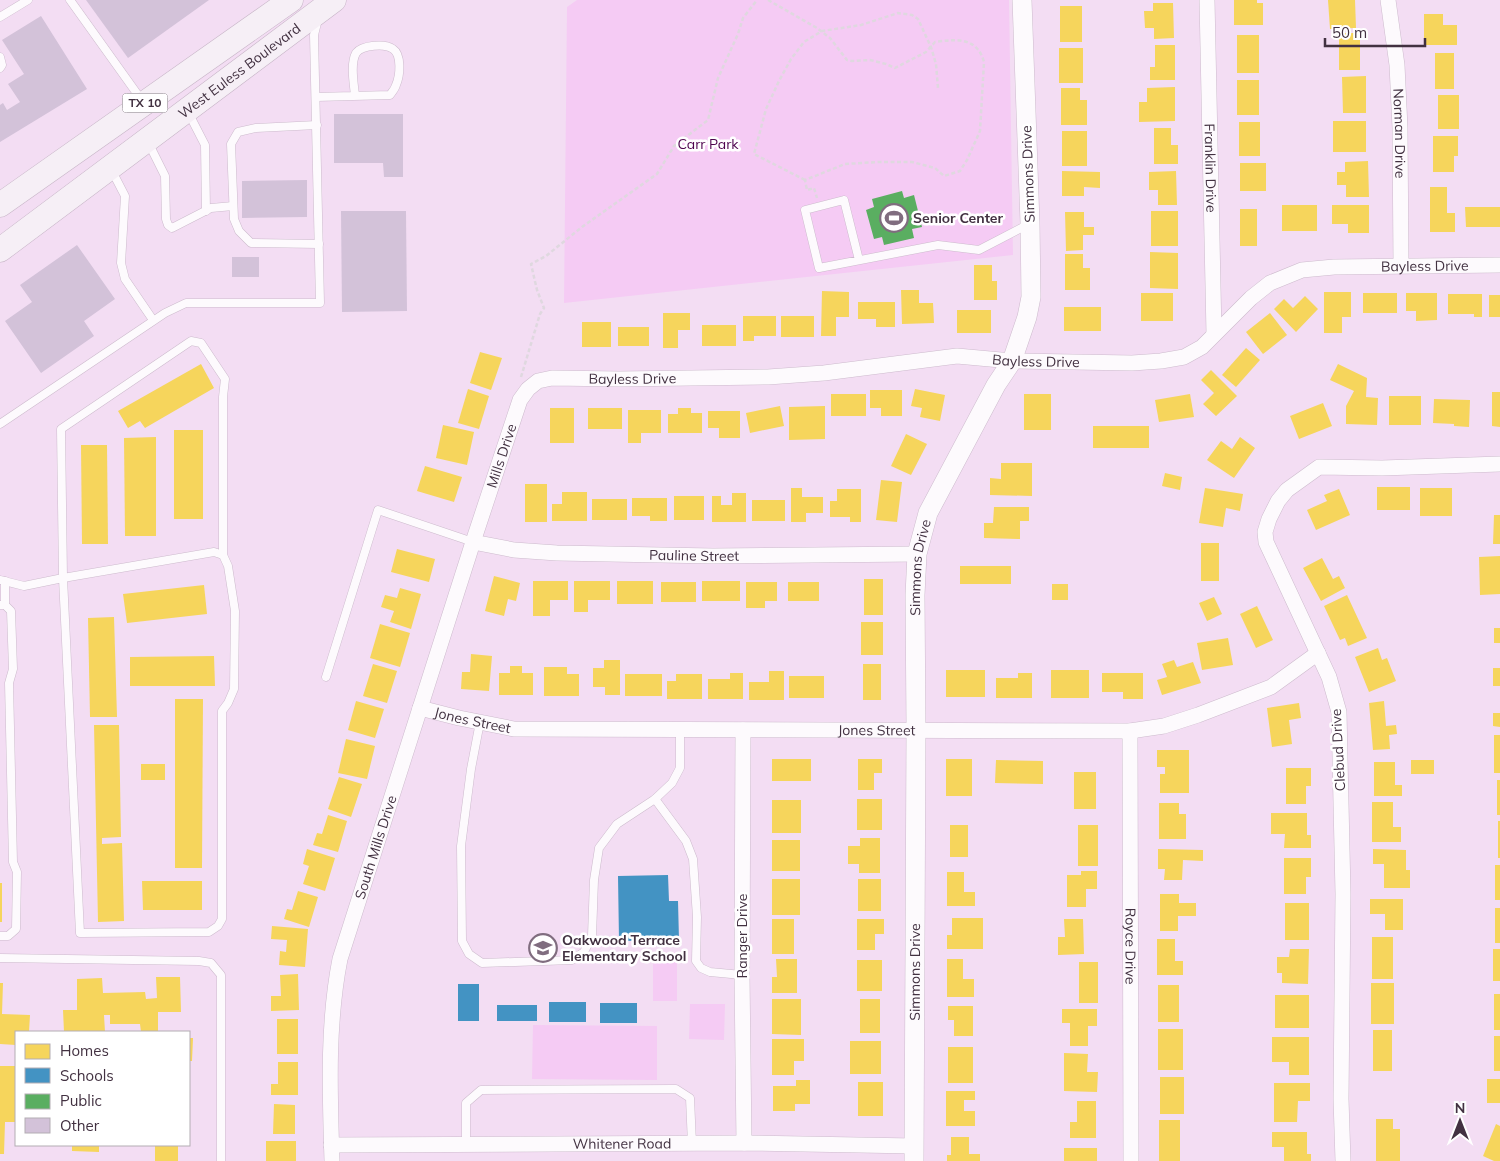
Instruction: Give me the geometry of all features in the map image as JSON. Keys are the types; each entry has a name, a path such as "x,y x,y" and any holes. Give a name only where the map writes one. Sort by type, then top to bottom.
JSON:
{"main road":[{"name":"West Euless Boulevard","path":"0,205 291,0"},
{"name":"West Euless Boulevard","path":"0,250 325,3"}],"street":[{"name":"Simmons Drive","path":"914,1153 915,588 917,554 928,513 996,385 1012,361 1027,317 1031,297 1022,0"},
{"name":"Franklin Drive","path":"1208,0 1214,334"},
{"name":"Norman Drive","path":"1388,0 1397,65 1402,266"},
{"name":"Bayless Drive","path":"542,380 552,378 768,377 824,373 957,356 1012,361 1132,363 1161,361 1184,357 1202,347 1251,298 1270,283 1302,270 1334,267 1500,265"},
{"name":"Mills Drive","path":"473,542 520,400 528,389 542,380"},
{"name":"Clebud Drive","path":"1343,1161 1341,1099 1343,894 1339,712 1329,677 1266,542 1265,532 1268,519 1286,490 1319,467 1382,468 1500,464"},
{"name":"Pauline Street","path":"473,542 514,550 557,553 712,556 917,554"},
{"name":"South Mills Drive","path":"332,1161 331,1025 338,967 473,542"},
{"name":"Jones Street","path":"420,708 514,729 1130,731 1164,726 1271,687 1318,653"},
{"name":"Ranger Drive","path":"742,730 744,1143"},
{"name":"Royce Drive","path":"1130,731 1131,1161"},
{"name":"Whitener Road","path":"331,1145 744,1143 914,1153"}],"lane":[{"path":"1,14 28,0"},
{"path":"70,0 144,104"},
{"path":"0,424 153,320 186,304 320,303 314,35 325,3"},
{"path":"316,97 355,96 390,95 396,87 399,74 398,55 392,48 383,46 366,47 360,49 356,54 354,63 355,96"},
{"path":"0,57 2,65 0,68"},
{"path":"186,110 205,145 206,211"},
{"path":"317,125 256,128 238,132 231,144 234,219 239,231 252,243 319,244"},
{"path":"147,140 165,176 168,225 172,228 211,208 233,206"},
{"path":"110,168 125,196 121,263 125,279 153,320"},
{"path":"859,260 844,200 805,210 820,268 938,245 979,250 1030,223"},
{"path":"191,341 201,343 225,379 223,397 223,555 228,566 235,610 234,689 222,711 222,918 218,926 209,932 80,933 63,578 61,429 191,341"},
{"path":"326,678 378,510 473,542"},
{"path":"0,936 8,936 16,929 17,872 13,862 11,798 9,683 13,669 12,610 2,605 2,580 24,586 214,552 223,555"},
{"path":"480,722 471,769 461,846 462,941 469,954 482,963 572,960 584,952 592,936 594,880 600,848 617,824 654,799 672,783 680,768 680,730"},
{"path":"654,799 686,841 693,859 697,917 696,961 701,968 710,972 742,975"},
{"path":"0,958 199,961 211,963 221,975 222,1161"},
{"path":"466,1144 466,1102 481,1090 676,1090 690,1098 692,1144"}],"path":[{"path":"520,400 518,386 540,314 544,308 537,290 531,264 546,256 582,227 657,174 674,146 708,120 718,78 744,18 757,0"},
{"path":"768,0 822,31 847,60 870,60 895,68 926,52 931,47 935,42 964,41 974,45 981,51 984,62 980,131 960,171 944,176 935,168 912,162 879,162 845,164 805,180 754,154 766,109 791,59 804,42 822,31 861,25 898,13 912,15 918,19 931,47 936,64 938,88"},
{"path":"805,180 807,190 814,188 819,206"}],"green space":[{"name":"Carr Park","path":"577,0 1009,0 1013,255 564,303 567,7"},
{"path":"677,952 677,1001 653,1001 653,953"},
{"path":"690,1004 725,1004 724,1040 689,1039"},
{"path":"533,1025 657,1026 657,1080 532,1079"}],"building: Homes":[{"path":"1234,0 1257,0 1257,3 1263,3 1263,25 1234,25"},
{"path":"1328,0 1355,0 1356,28 1330,29"},
{"path":"1153,3 1173,3 1174,38 1154,39 1154,28 1145,28 1144,11 1153,11"},
{"path":"1060,6 1082,6 1082,42 1060,42"},
{"path":"1424,14 1443,14 1443,25 1457,25 1457,45 1424,45"},
{"path":"1339,33 1360,33 1360,70 1339,70"},
{"path":"1237,35 1259,35 1259,73 1237,73"},
{"path":"1155,45 1175,45 1175,80 1150,80 1150,67 1155,67"},
{"path":"1059,48 1083,48 1083,83 1059,83"},
{"path":"1435,53 1454,53 1454,89 1435,89"},
{"path":"1366,76 1366,113 1343,113 1342,77"},
{"path":"1237,80 1259,80 1259,115 1237,115"},
{"path":"1175,87 1175,121 1139,122 1139,102 1147,102 1147,88"},
{"path":"1061,88 1080,88 1080,100 1087,100 1087,125 1061,125"},
{"path":"1438,95 1459,95 1459,129 1438,129"},
{"path":"1333,121 1366,121 1366,152 1333,152"},
{"path":"1239,122 1260,122 1260,156 1239,156"},
{"path":"1154,128 1171,128 1171,145 1178,145 1178,164 1154,164"},
{"path":"1062,131 1087,131 1087,166 1062,166"},
{"path":"1433,136 1458,136 1458,156 1454,156 1454,172 1433,172"},
{"path":"1368,161 1369,197 1346,197 1346,185 1337,185 1337,172 1345,172 1345,162"},
{"path":"1240,163 1266,163 1266,191 1240,191"},
{"path":"1062,171 1100,172 1100,188 1084,187 1084,196 1062,196"},
{"path":"1176,171 1177,205 1158,205 1158,190 1149,190 1149,172"},
{"path":"1430,187 1447,187 1447,213 1455,213 1455,232 1430,232"},
{"path":"1282,205 1317,205 1317,231 1282,231"},
{"path":"1332,205 1369,205 1369,233 1348,233 1348,224 1332,224"},
{"path":"1465,207 1500,207 1500,227 1466,227"},
{"path":"1240,209 1257,209 1257,246 1240,246"},
{"path":"1151,211 1178,211 1178,246 1151,246"},
{"path":"1065,212 1084,212 1084,227 1094,227 1094,235 1083,235 1083,250 1066,251"},
{"path":"1150,252 1178,253 1178,289 1150,288"},
{"path":"1065,254 1083,254 1083,268 1090,268 1090,290 1065,290"},
{"path":"974,265 992,265 992,281 997,281 997,300 974,300"},
{"path":"901,290 919,290 919,303 933,303 934,323 902,324"},
{"path":"822,291 849,292 849,317 836,317 836,336 821,336"},
{"path":"1324,292 1351,292 1351,317 1342,317 1342,333 1324,333"},
{"path":"1141,293 1173,293 1173,321 1141,321"},
{"path":"1363,293 1397,293 1397,313 1363,313"},
{"path":"1406,293 1437,293 1437,320 1416,321 1416,311 1406,311"},
{"path":"1448,294 1482,294 1482,317 1474,317 1474,314 1448,314"},
{"path":"1489,295 1500,295 1500,317 1489,317"},
{"path":"1305,296 1318,309 1296,332 1274,309 1284,299 1293,308"},
{"path":"858,302 895,302 895,327 876,327 876,319 858,319"},
{"path":"1064,307 1101,307 1101,331 1064,331"},
{"path":"957,310 991,310 991,333 957,333"},
{"path":"663,313 690,313 690,330 678,330 678,348 663,348"},
{"path":"1270,313 1287,335 1263,354 1246,332"},
{"path":"743,316 776,316 776,336 754,336 754,341 743,341"},
{"path":"781,316 814,316 814,337 781,337"},
{"path":"582,322 611,322 611,347 582,347"},
{"path":"702,325 736,325 736,346 702,346"},
{"path":"618,327 649,327 649,346 618,346"},
{"path":"1246,348 1260,360 1236,387 1222,375"},
{"path":"480,352 502,358 491,390 470,383"},
{"path":"201,364 214,388 145,428 140,421 128,428 118,411"},
{"path":"1338,364 1367,378 1366,397 1378,398 1377,425 1346,424 1346,406 1354,391 1330,380"},
{"path":"1211,370 1237,396 1216,416 1203,404 1214,393 1201,380"},
{"path":"468,389 489,396 479,429 458,423"},
{"path":"915,389 945,395 940,421 920,417 922,408 911,406"},
{"path":"870,390 902,390 902,416 881,416 881,408 870,408"},
{"path":"1492,392 1500,392 1500,427 1492,426"},
{"path":"831,394 866,394 866,416 831,416"},
{"path":"1024,394 1051,394 1051,430 1024,430"},
{"path":"1190,394 1194,417 1159,422 1155,400"},
{"path":"1389,396 1421,396 1421,425 1389,425"},
{"path":"1434,399 1470,400 1469,427 1433,423"},
{"path":"1323,403 1332,426 1299,439 1290,416"},
{"path":"780,406 784,426 750,433 746,413"},
{"path":"825,406 825,439 789,440 789,407"},
{"path":"550,408 574,408 574,443 550,443"},
{"path":"588,408 622,408 622,429 588,429"},
{"path":"678,408 691,408 691,413 702,413 702,433 668,433 668,414 678,414"},
{"path":"628,410 661,410 661,433 641,433 641,443 628,443"},
{"path":"708,411 740,411 740,438 719,438 719,428 708,428"},
{"path":"443,425 474,432 467,465 436,458"},
{"path":"1093,426 1149,426 1149,448 1093,448"},
{"path":"174,430 203,430 203,519 174,519"},
{"path":"906,434 927,444 911,475 891,466"},
{"path":"156,437 156,536 125,536 124,438"},
{"path":"1240,437 1255,448 1234,478 1207,460 1221,441 1232,449"},
{"path":"81,445 107,445 108,544 82,544"},
{"path":"1001,463 1032,463 1032,496 990,495 990,478 1001,479"},
{"path":"425,466 462,477 454,502 417,491"},
{"path":"1165,473 1182,477 1180,490 1162,486"},
{"path":"881,480 902,482 897,522 876,520"},
{"path":"525,484 547,484 547,522 525,522"},
{"path":"1377,487 1410,487 1410,510 1377,510"},
{"path":"791,488 802,488 802,497 823,497 823,513 806,513 806,522 791,522"},
{"path":"1205,488 1243,494 1240,511 1226,508 1223,527 1199,523"},
{"path":"1420,488 1452,488 1452,516 1420,516"},
{"path":"837,489 861,489 861,522 850,522 850,517 830,517 830,501 837,501"},
{"path":"1339,489 1350,515 1316,530 1307,510 1327,501 1324,495"},
{"path":"562,492 587,492 587,521 552,521 552,504 562,504"},
{"path":"732,493 746,493 746,522 712,522 712,496 721,496 721,505 732,505"},
{"path":"674,496 704,496 704,520 674,520"},
{"path":"632,498 667,498 667,521 650,521 650,516 632,516"},
{"path":"592,499 627,499 627,520 592,520"},
{"path":"752,500 785,500 785,521 752,521"},
{"path":"994,507 1029,507 1029,521 1020,521 1020,539 984,538 984,523 993,523"},
{"path":"1494,515 1500,515 1500,544 1493,544"},
{"path":"1201,543 1219,543 1219,581 1201,581"},
{"path":"397,549 435,559 429,582 391,572"},
{"path":"1500,556 1500,594 1480,595 1479,557"},
{"path":"1322,558 1333,579 1339,576 1345,588 1321,601 1303,568"},
{"path":"960,566 1011,566 1011,584 960,584"},
{"path":"494,576 520,583 516,601 508,599 504,616 485,611"},
{"path":"864,579 883,579 883,615 864,615"},
{"path":"533,581 568,581 568,600 550,600 550,616 533,616"},
{"path":"574,581 610,581 610,600 588,600 588,612 574,612"},
{"path":"617,581 653,581 653,604 617,604"},
{"path":"702,581 740,581 740,601 702,601"},
{"path":"661,582 696,582 696,602 661,602"},
{"path":"746,582 777,582 777,601 765,601 765,608 746,608"},
{"path":"788,582 819,582 819,601 788,601"},
{"path":"1052,584 1068,584 1068,600 1052,600"},
{"path":"204,585 207,614 127,623 123,594"},
{"path":"400,588 421,594 411,629 390,622 394,611 381,607 385,595 397,598"},
{"path":"1347,595 1367,638 1348,646 1345,638 1340,640 1324,606"},
{"path":"1214,597 1222,614 1207,621 1199,603"},
{"path":"1257,606 1273,640 1256,648 1240,614"},
{"path":"114,617 117,717 90,717 88,618"},
{"path":"861,622 883,622 883,655 861,655"},
{"path":"380,624 410,633 400,667 370,658"},
{"path":"1494,628 1500,628 1500,643 1494,643"},
{"path":"1228,638 1233,665 1202,670 1197,643"},
{"path":"1378,648 1382,660 1387,658 1396,681 1369,692 1355,657"},
{"path":"471,654 492,656 489,691 461,689 462,672 470,672"},
{"path":"214,656 215,686 130,686 130,657"},
{"path":"604,660 620,660 620,695 605,695 605,687 593,687 593,668 604,668"},
{"path":"1174,660 1177,667 1193,662 1201,683 1162,695 1157,680 1167,677 1162,664"},
{"path":"373,664 397,671 387,703 363,696"},
{"path":"863,664 881,664 881,700 863,700"},
{"path":"510,666 522,666 522,673 533,673 533,695 499,695 499,673 510,673"},
{"path":"544,667 567,667 567,674 579,674 579,696 544,696"},
{"path":"1493,668 1500,668 1500,686 1493,686"},
{"path":"946,670 985,670 985,697 946,697"},
{"path":"1051,670 1089,670 1089,698 1051,698"},
{"path":"769,671 784,671 784,700 749,700 749,682 769,682"},
{"path":"730,673 743,673 743,699 708,699 708,679 730,679"},
{"path":"1018,673 1032,673 1032,698 996,698 996,678 1018,678"},
{"path":"1102,673 1143,673 1143,699 1123,699 1123,692 1102,692"},
{"path":"625,674 662,674 662,696 625,696"},
{"path":"676,674 702,674 702,699 667,699 667,681 676,681"},
{"path":"789,676 824,676 824,698 789,698"},
{"path":"175,699 203,699 202,868 175,868"},
{"path":"356,701 384,709 375,738 348,730"},
{"path":"1384,701 1386,726 1396,725 1397,734 1389,735 1390,749 1373,750 1369,703"},
{"path":"1299,703 1301,718 1289,720 1292,744 1272,747 1267,708"},
{"path":"1493,713 1500,713 1500,727 1493,726"},
{"path":"94,725 119,725 121,837 102,838 102,844 122,843 124,921 98,922"},
{"path":"1494,735 1500,735 1500,773 1494,773"},
{"path":"346,739 375,746 367,779 338,773"},
{"path":"1157,750 1189,750 1189,793 1160,793 1160,774 1165,774 1165,767 1157,767"},
{"path":"772,759 811,759 811,781 772,781"},
{"path":"858,759 882,759 882,773 874,773 874,790 858,790"},
{"path":"946,759 972,759 972,796 946,796"},
{"path":"996,760 1043,761 1043,784 995,783"},
{"path":"1411,760 1434,760 1434,774 1411,774"},
{"path":"1374,762 1395,762 1395,785 1402,785 1402,796 1374,796"},
{"path":"141,764 165,764 165,780 141,780"},
{"path":"1286,768 1311,768 1311,786 1306,786 1306,804 1286,804"},
{"path":"1074,772 1096,772 1096,809 1074,809"},
{"path":"339,777 362,784 351,817 328,809"},
{"path":"1497,780 1500,780 1500,815 1497,815"},
{"path":"857,799 882,799 882,830 857,830"},
{"path":"772,800 801,800 801,833 772,833"},
{"path":"1372,802 1393,802 1393,827 1401,827 1401,842 1372,842"},
{"path":"1159,803 1179,803 1179,814 1186,814 1186,839 1159,839"},
{"path":"1271,813 1307,813 1307,835 1311,835 1311,848 1284,848 1285,834 1271,834"},
{"path":"328,815 347,821 338,852 313,845 317,833 322,834"},
{"path":"1498,821 1500,821 1500,858 1498,858"},
{"path":"950,825 968,825 968,857 950,857"},
{"path":"1078,825 1098,825 1098,866 1078,866"},
{"path":"860,838 880,838 880,873 859,873 859,864 848,864 848,846 860,846"},
{"path":"772,840 800,840 800,871 772,871"},
{"path":"307,849 335,858 325,891 303,884 309,866 303,864"},
{"path":"1158,849 1203,850 1203,861 1183,860 1182,880 1164,880 1165,869 1158,869"},
{"path":"1373,849 1406,850 1406,870 1410,870 1410,888 1384,888 1384,864 1373,864"},
{"path":"1284,858 1311,858 1311,877 1306,877 1306,894 1284,894"},
{"path":"1495,865 1500,865 1500,900 1495,900"},
{"path":"1081,871 1097,871 1097,889 1086,889 1086,907 1067,907 1067,875 1081,875"},
{"path":"947,872 964,872 964,892 975,892 975,906 947,906"},
{"path":"772,879 800,879 800,915 772,915"},
{"path":"858,879 881,879 881,911 858,911"},
{"path":"142,881 202,881 202,910 143,910"},
{"path":"0,883 2,883 2,922 0,922"},
{"path":"298,891 318,897 309,927 284,919 287,909 292,910"},
{"path":"1160,894 1179,894 1179,903 1196,903 1196,916 1178,916 1178,931 1160,931"},
{"path":"1370,899 1403,899 1403,930 1385,930 1385,914 1370,914"},
{"path":"1285,903 1309,903 1309,940 1285,940"},
{"path":"1495,908 1500,908 1500,943 1495,943"},
{"path":"952,918 983,918 983,949 947,949 947,935 952,935"},
{"path":"772,919 794,919 794,954 772,954"},
{"path":"857,919 884,919 884,934 875,934 875,950 857,950"},
{"path":"1064,919 1083,919 1084,954 1058,955 1058,937 1065,937"},
{"path":"272,926 308,929 305,967 279,965 280,951 286,952 287,940 271,939"},
{"path":"1372,937 1393,937 1393,979 1372,979"},
{"path":"1157,939 1175,939 1175,961 1183,961 1183,975 1157,975"},
{"path":"1290,949 1309,949 1308,984 1282,983 1282,973 1277,973 1277,957 1289,957"},
{"path":"1493,949 1500,949 1500,981 1493,981"},
{"path":"776,959 797,959 797,993 772,993 772,977 777,977"},
{"path":"947,959 963,959 963,979 974,979 974,997 947,997"},
{"path":"857,960 882,960 882,991 857,991"},
{"path":"1079,962 1098,962 1098,1003 1079,1003"},
{"path":"298,974 299,1010 271,1011 271,996 281,996 280,975"},
{"path":"156,977 180,977 181,1012 158,1012 158,1031 141,1031 140,1024 110,1024 110,1015 104,1015 105,1031 64,1031 63,1010 77,1010 77,979 102,978 103,993 145,992 146,999 157,998"},
{"path":"0,983 3,983 2,1014 30,1015 29,1031 15,1031 15,1045 0,1044"},
{"path":"1371,983 1394,983 1394,1024 1371,1024"},
{"path":"1158,985 1179,985 1179,1022 1158,1022"},
{"path":"1494,994 1500,994 1500,1030 1494,1030"},
{"path":"1275,995 1309,995 1309,1028 1275,1028"},
{"path":"772,999 801,999 801,1035 772,1034"},
{"path":"860,999 880,999 880,1033 860,1033"},
{"path":"948,1006 973,1006 973,1036 954,1036 954,1020 948,1020"},
{"path":"1062,1009 1097,1009 1097,1026 1088,1026 1088,1046 1070,1046 1070,1023 1062,1023"},
{"path":"277,1019 298,1019 298,1054 277,1054"},
{"path":"1158,1029 1183,1029 1183,1070 1158,1070"},
{"path":"1373,1030 1392,1030 1392,1071 1373,1071"},
{"path":"1494,1036 1500,1036 1500,1071 1494,1071"},
{"path":"1272,1037 1309,1037 1309,1075 1289,1075 1289,1062 1272,1062"},
{"path":"190,1038 193,1038 192,1061 190,1061"},
{"path":"772,1039 804,1039 804,1061 794,1061 794,1075 772,1075"},
{"path":"850,1041 881,1041 881,1074 850,1074"},
{"path":"948,1047 973,1047 973,1083 948,1083"},
{"path":"1064,1053 1088,1054 1087,1072 1098,1072 1097,1092 1064,1091"},
{"path":"278,1062 298,1062 298,1095 271,1095 271,1084 278,1084"},
{"path":"0,1066 15,1066 15,1122 5,1122 4,1154 0,1154"},
{"path":"1160,1077 1184,1077 1184,1114 1160,1114"},
{"path":"1487,1079 1500,1079 1500,1103 1487,1103"},
{"path":"796,1080 810,1080 810,1104 795,1104 795,1111 773,1111 773,1086 796,1086"},
{"path":"858,1082 883,1082 883,1116 858,1116"},
{"path":"1274,1083 1310,1083 1310,1101 1298,1101 1297,1122 1274,1122"},
{"path":"946,1091 975,1091 975,1100 964,1100 964,1111 975,1111 975,1126 946,1126"},
{"path":"1077,1101 1096,1101 1096,1138 1070,1138 1070,1122 1077,1122"},
{"path":"274,1104 295,1105 295,1134 273,1134"},
{"path":"1376,1119 1393,1119 1393,1129 1400,1129 1400,1161 1376,1161"},
{"path":"1159,1120 1180,1120 1180,1161 1159,1161"},
{"path":"1496,1124 1500,1126 1500,1161 1494,1161 1483,1156"},
{"path":"1272,1132 1307,1132 1307,1154 1311,1154 1311,1161 1284,1161 1284,1147 1272,1147"},
{"path":"951,1137 969,1137 969,1154 980,1154 980,1161 947,1161 947,1155 951,1155"},
{"path":"266,1141 296,1141 296,1161 266,1161"},
{"path":"72,1146 99,1146 99,1152 72,1151"},
{"path":"155,1146 178,1146 178,1161 155,1161"},
{"path":"1064,1148 1097,1148 1097,1161 1064,1161"}],"building: Schools":[{"path":"668,875 669,901 678,901 679,940 619,941 618,876"},
{"path":"458,984 479,984 479,1021 458,1021"},
{"path":"549,1002 586,1002 586,1022 549,1022"},
{"path":"600,1003 637,1003 637,1023 600,1023"},
{"path":"497,1005 537,1005 537,1021 497,1021"}],"building: Public":[{"name":"Senior Center","path":"902,191 904,198 914,195 922,227 912,229 914,238 884,245 882,237 874,239 866,210 874,207 872,199"}],"building: Other":[{"path":"86,0 209,0 128,58"},
{"path":"41,16 87,89 0,142 0,105 3,103 7,110 20,102 8,84 24,74 2,40"},
{"path":"334,114 403,114 403,177 384,177 383,163 334,163"},
{"path":"307,180 307,217 242,218 242,181"},
{"path":"341,211 406,211 407,311 342,312"},
{"path":"77,245 115,299 84,321 94,336 41,373 5,321 32,302 20,285"},
{"path":"232,257 259,257 259,277 232,277"}],"place":[{"name":"Senior Center","path":"894,218"},
{"name":"Oakwood Terrace Elementary School","path":"543,948"}]}
